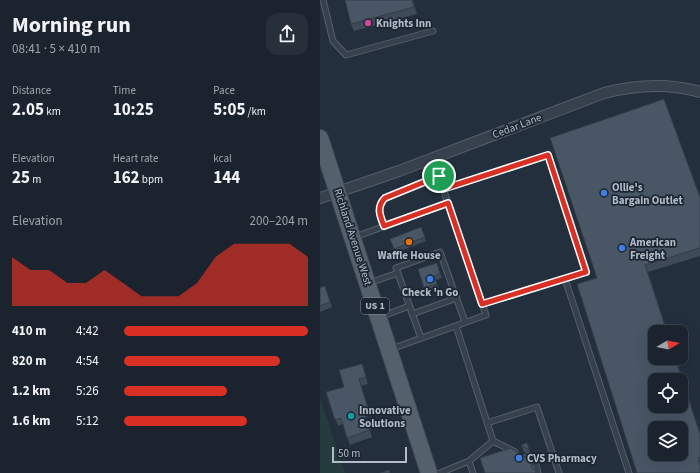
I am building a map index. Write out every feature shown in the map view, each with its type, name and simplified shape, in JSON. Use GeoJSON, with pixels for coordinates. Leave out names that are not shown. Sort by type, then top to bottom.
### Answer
{"type":"FeatureCollection","features":[{"type":"Feature","properties":{"kind":"main road","name":"Richland Avenue West"},"geometry":{"type":"LineString","coordinates":[[320,138],[429,473]]}},
{"type":"Feature","properties":{"kind":"street","name":"Cedar Lane"},"geometry":{"type":"LineString","coordinates":[[320,198],[433,159],[604,93],[618,89],[666,86],[700,92]]}},
{"type":"Feature","properties":{"kind":"lane"},"geometry":{"type":"LineString","coordinates":[[323,0],[333,41],[346,55],[432,31]]}},
{"type":"Feature","properties":{"kind":"lane"},"geometry":{"type":"LineString","coordinates":[[443,189],[548,155],[586,272],[482,304]]}},
{"type":"Feature","properties":{"kind":"lane"},"geometry":{"type":"LineString","coordinates":[[390,350],[486,315],[433,159]]}},
{"type":"Feature","properties":{"kind":"lane"},"geometry":{"type":"LineString","coordinates":[[384,226],[379,207],[385,198],[439,176]]}},
{"type":"Feature","properties":{"kind":"lane"},"geometry":{"type":"LineString","coordinates":[[353,238],[448,203]]}},
{"type":"Feature","properties":{"kind":"lane"},"geometry":{"type":"LineString","coordinates":[[421,338],[396,268],[440,252],[466,322]]}},
{"type":"Feature","properties":{"kind":"lane"},"geometry":{"type":"LineString","coordinates":[[368,283],[398,273]]}},
{"type":"Feature","properties":{"kind":"lane"},"geometry":{"type":"LineString","coordinates":[[565,279],[629,473]]}},
{"type":"Feature","properties":{"kind":"lane"},"geometry":{"type":"LineString","coordinates":[[412,314],[457,298]]}},
{"type":"Feature","properties":{"kind":"lane"},"geometry":{"type":"LineString","coordinates":[[379,317],[409,306]]}},
{"type":"Feature","properties":{"kind":"lane"},"geometry":{"type":"LineString","coordinates":[[456,326],[493,441],[513,450],[536,464],[538,473]]}},
{"type":"Feature","properties":{"kind":"lane"},"geometry":{"type":"LineString","coordinates":[[487,423],[537,407],[559,473]]}},
{"type":"Feature","properties":{"kind":"lane"},"geometry":{"type":"LineString","coordinates":[[440,473],[468,461],[493,441]]}},
{"type":"Feature","properties":{"kind":"lane"},"geometry":{"type":"LineString","coordinates":[[468,461],[472,473]]}},
{"type":"Feature","properties":{"kind":"green space"},"geometry":{"type":"Polygon","coordinates":[[[320,398],[345,473],[320,473],[320,398]]]}},
{"type":"Feature","properties":{"kind":"building","name":"Knights Inn"},"geometry":{"type":"Polygon","coordinates":[[[345,0],[412,0],[414,7],[351,24],[345,0]]]}},
{"type":"Feature","properties":{"kind":"building"},"geometry":{"type":"Polygon","coordinates":[[[664,99],[700,197],[700,248],[645,265],[665,325],[648,325],[648,365],[677,365],[680,373],[648,373],[648,413],[688,413],[688,398],[700,434],[700,457],[698,458],[700,473],[637,473],[577,284],[597,278],[550,138],[664,99]]]}},
{"type":"Feature","properties":{"kind":"building","name":"Waffle House"},"geometry":{"type":"Polygon","coordinates":[[[421,227],[425,237],[394,249],[390,239],[421,227]]]}},
{"type":"Feature","properties":{"kind":"building","name":"Check 'n Go"},"geometry":{"type":"Polygon","coordinates":[[[437,263],[440,274],[434,276],[437,284],[424,288],[418,269],[437,263]]]}},
{"type":"Feature","properties":{"kind":"building"},"geometry":{"type":"Polygon","coordinates":[[[325,286],[330,302],[320,306],[320,288],[325,286]]]}},
{"type":"Feature","properties":{"kind":"building","name":"Innovative Solutions"},"geometry":{"type":"Polygon","coordinates":[[[362,364],[366,377],[359,379],[368,409],[363,410],[370,430],[347,438],[341,418],[335,420],[326,392],[344,387],[339,370],[362,364]]]}},
{"type":"Feature","properties":{"kind":"building"},"geometry":{"type":"Polygon","coordinates":[[[527,443],[529,450],[521,445],[527,443]]]}},
{"type":"Feature","properties":{"kind":"building","name":"CVS Pharmacy"},"geometry":{"type":"Polygon","coordinates":[[[511,448],[530,460],[532,468],[536,473],[485,473],[480,458],[511,448]]]}},
{"type":"Feature","properties":{"kind":"building"},"geometry":{"type":"Polygon","coordinates":[[[389,470],[390,473],[380,473],[389,470]]]}},
{"type":"Feature","properties":{"kind":"place","name":"Knights Inn"},"geometry":{"type":"Point","coordinates":[368,23]}},
{"type":"Feature","properties":{"kind":"place","name":"Ollie's Bargain Outlet"},"geometry":{"type":"Point","coordinates":[604,193]}},
{"type":"Feature","properties":{"kind":"place","name":"Waffle House"},"geometry":{"type":"Point","coordinates":[409,242]}},
{"type":"Feature","properties":{"kind":"place","name":"American Freight"},"geometry":{"type":"Point","coordinates":[622,248]}},
{"type":"Feature","properties":{"kind":"place","name":"Check 'n Go"},"geometry":{"type":"Point","coordinates":[430,279]}},
{"type":"Feature","properties":{"kind":"place","name":"Innovative Solutions"},"geometry":{"type":"Point","coordinates":[351,416]}},
{"type":"Feature","properties":{"kind":"place","name":"CVS Pharmacy"},"geometry":{"type":"Point","coordinates":[519,458]}},
{"type":"Feature","properties":{"kind":"route"},"geometry":{"type":"LineString","coordinates":[[548,155],[586,272],[482,304],[448,203],[384,226],[380,215],[379,207],[385,198],[439,176],[443,189],[548,155]]}}]}
